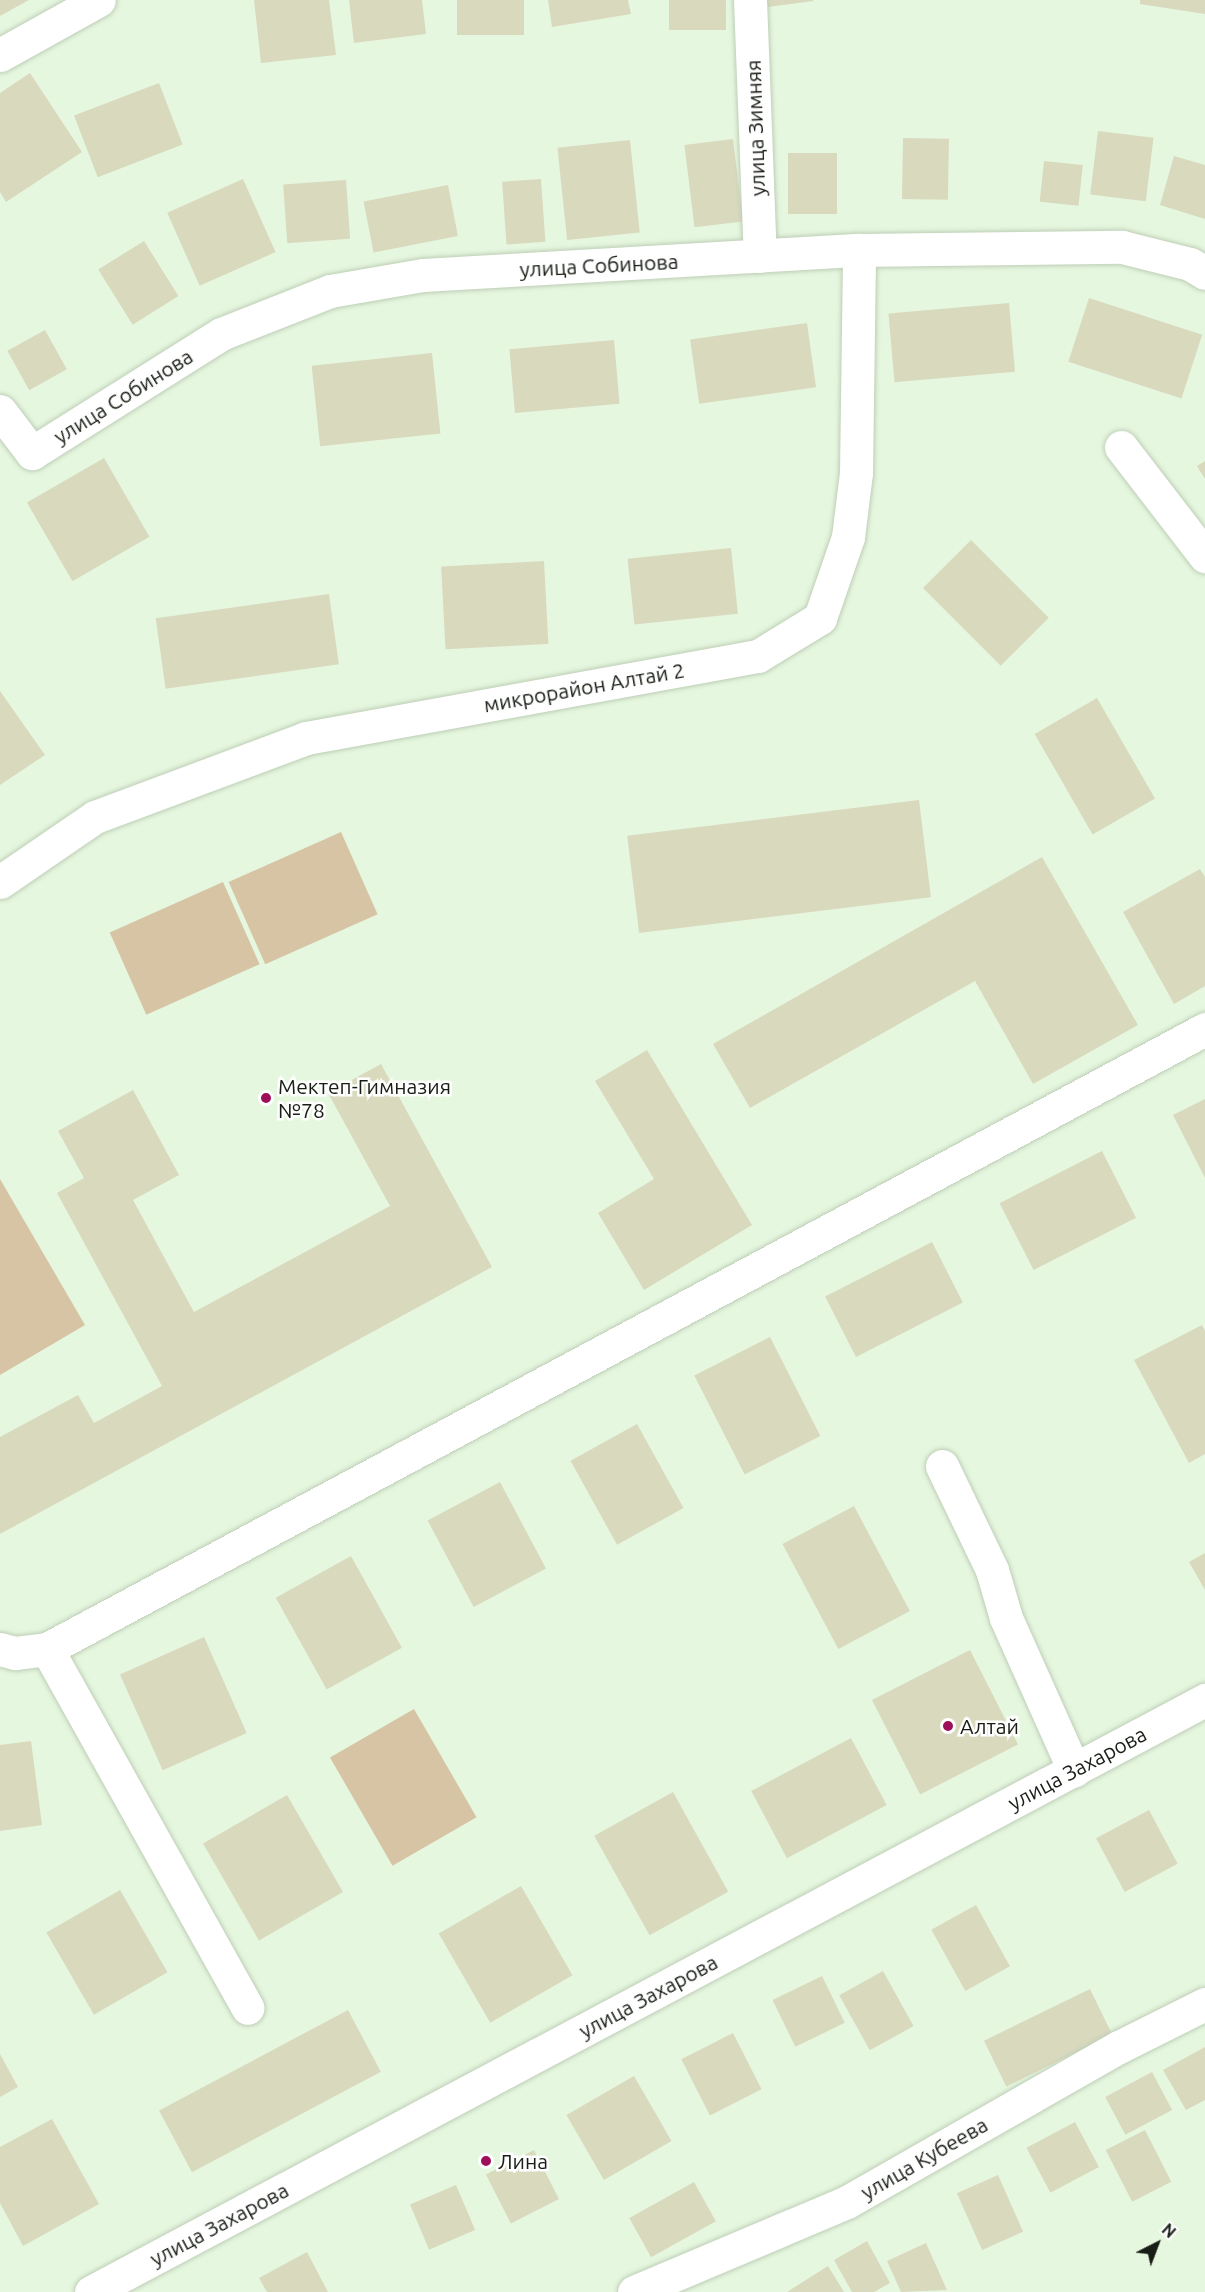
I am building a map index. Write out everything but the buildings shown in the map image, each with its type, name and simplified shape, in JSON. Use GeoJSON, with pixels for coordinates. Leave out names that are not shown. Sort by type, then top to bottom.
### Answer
{"type":"FeatureCollection","features":[{"type":"Feature","properties":{"kind":"street"},"geometry":{"type":"LineString","coordinates":[[0,55],[99,0]]}},
{"type":"Feature","properties":{"kind":"street","name":"улица Зимняя"},"geometry":{"type":"LineString","coordinates":[[750,0],[760,256]]}},
{"type":"Feature","properties":{"kind":"street","name":"улица Собинова"},"geometry":{"type":"LineString","coordinates":[[0,411],[32,453],[221,334],[330,291],[423,275],[859,250],[1122,247],[1190,264],[1205,273]]}},
{"type":"Feature","properties":{"kind":"street","name":"микрорайон Алтай 2"},"geometry":{"type":"LineString","coordinates":[[0,882],[95,817],[306,738],[758,656],[820,618],[848,537],[856,473],[859,250]]}},
{"type":"Feature","properties":{"kind":"street"},"geometry":{"type":"LineString","coordinates":[[1121,447],[1205,556]]}},
{"type":"Feature","properties":{"kind":"street"},"geometry":{"type":"LineString","coordinates":[[0,1649],[15,1653],[47,1649],[1205,1029]]}},
{"type":"Feature","properties":{"kind":"street"},"geometry":{"type":"LineString","coordinates":[[942,1466],[992,1570],[1010,1628],[1074,1770]]}},
{"type":"Feature","properties":{"kind":"street"},"geometry":{"type":"LineString","coordinates":[[47,1649],[248,2008]]}},
{"type":"Feature","properties":{"kind":"street","name":"улица Захарова"},"geometry":{"type":"LineString","coordinates":[[91,2292],[1205,1700]]}},
{"type":"Feature","properties":{"kind":"street","name":"улица Кубеева"},"geometry":{"type":"LineString","coordinates":[[634,2292],[847,2202],[1119,2047],[1205,2004]]}},
{"type":"Feature","properties":{"kind":"shaded area"},"geometry":{"type":"Polygon","coordinates":[[[341,832],[378,914],[265,964],[229,882],[341,832]]]}},
{"type":"Feature","properties":{"kind":"shaded area"},"geometry":{"type":"Polygon","coordinates":[[[223,882],[260,964],[146,1015],[110,932],[223,882]]]}},
{"type":"Feature","properties":{"kind":"shaded area"},"geometry":{"type":"Polygon","coordinates":[[[0,1179],[85,1325],[0,1375],[0,1179]]]}},
{"type":"Feature","properties":{"kind":"shaded area"},"geometry":{"type":"Polygon","coordinates":[[[414,1709],[476,1817],[392,1866],[330,1758],[414,1709]]]}},
{"type":"Feature","properties":{"kind":"place","name":"Мектеп-Гимназия №78"},"geometry":{"type":"Point","coordinates":[266,1098]}},
{"type":"Feature","properties":{"kind":"place","name":"Алтай"},"geometry":{"type":"Point","coordinates":[948,1726]}},
{"type":"Feature","properties":{"kind":"place","name":"Лина"},"geometry":{"type":"Point","coordinates":[486,2161]}}]}
